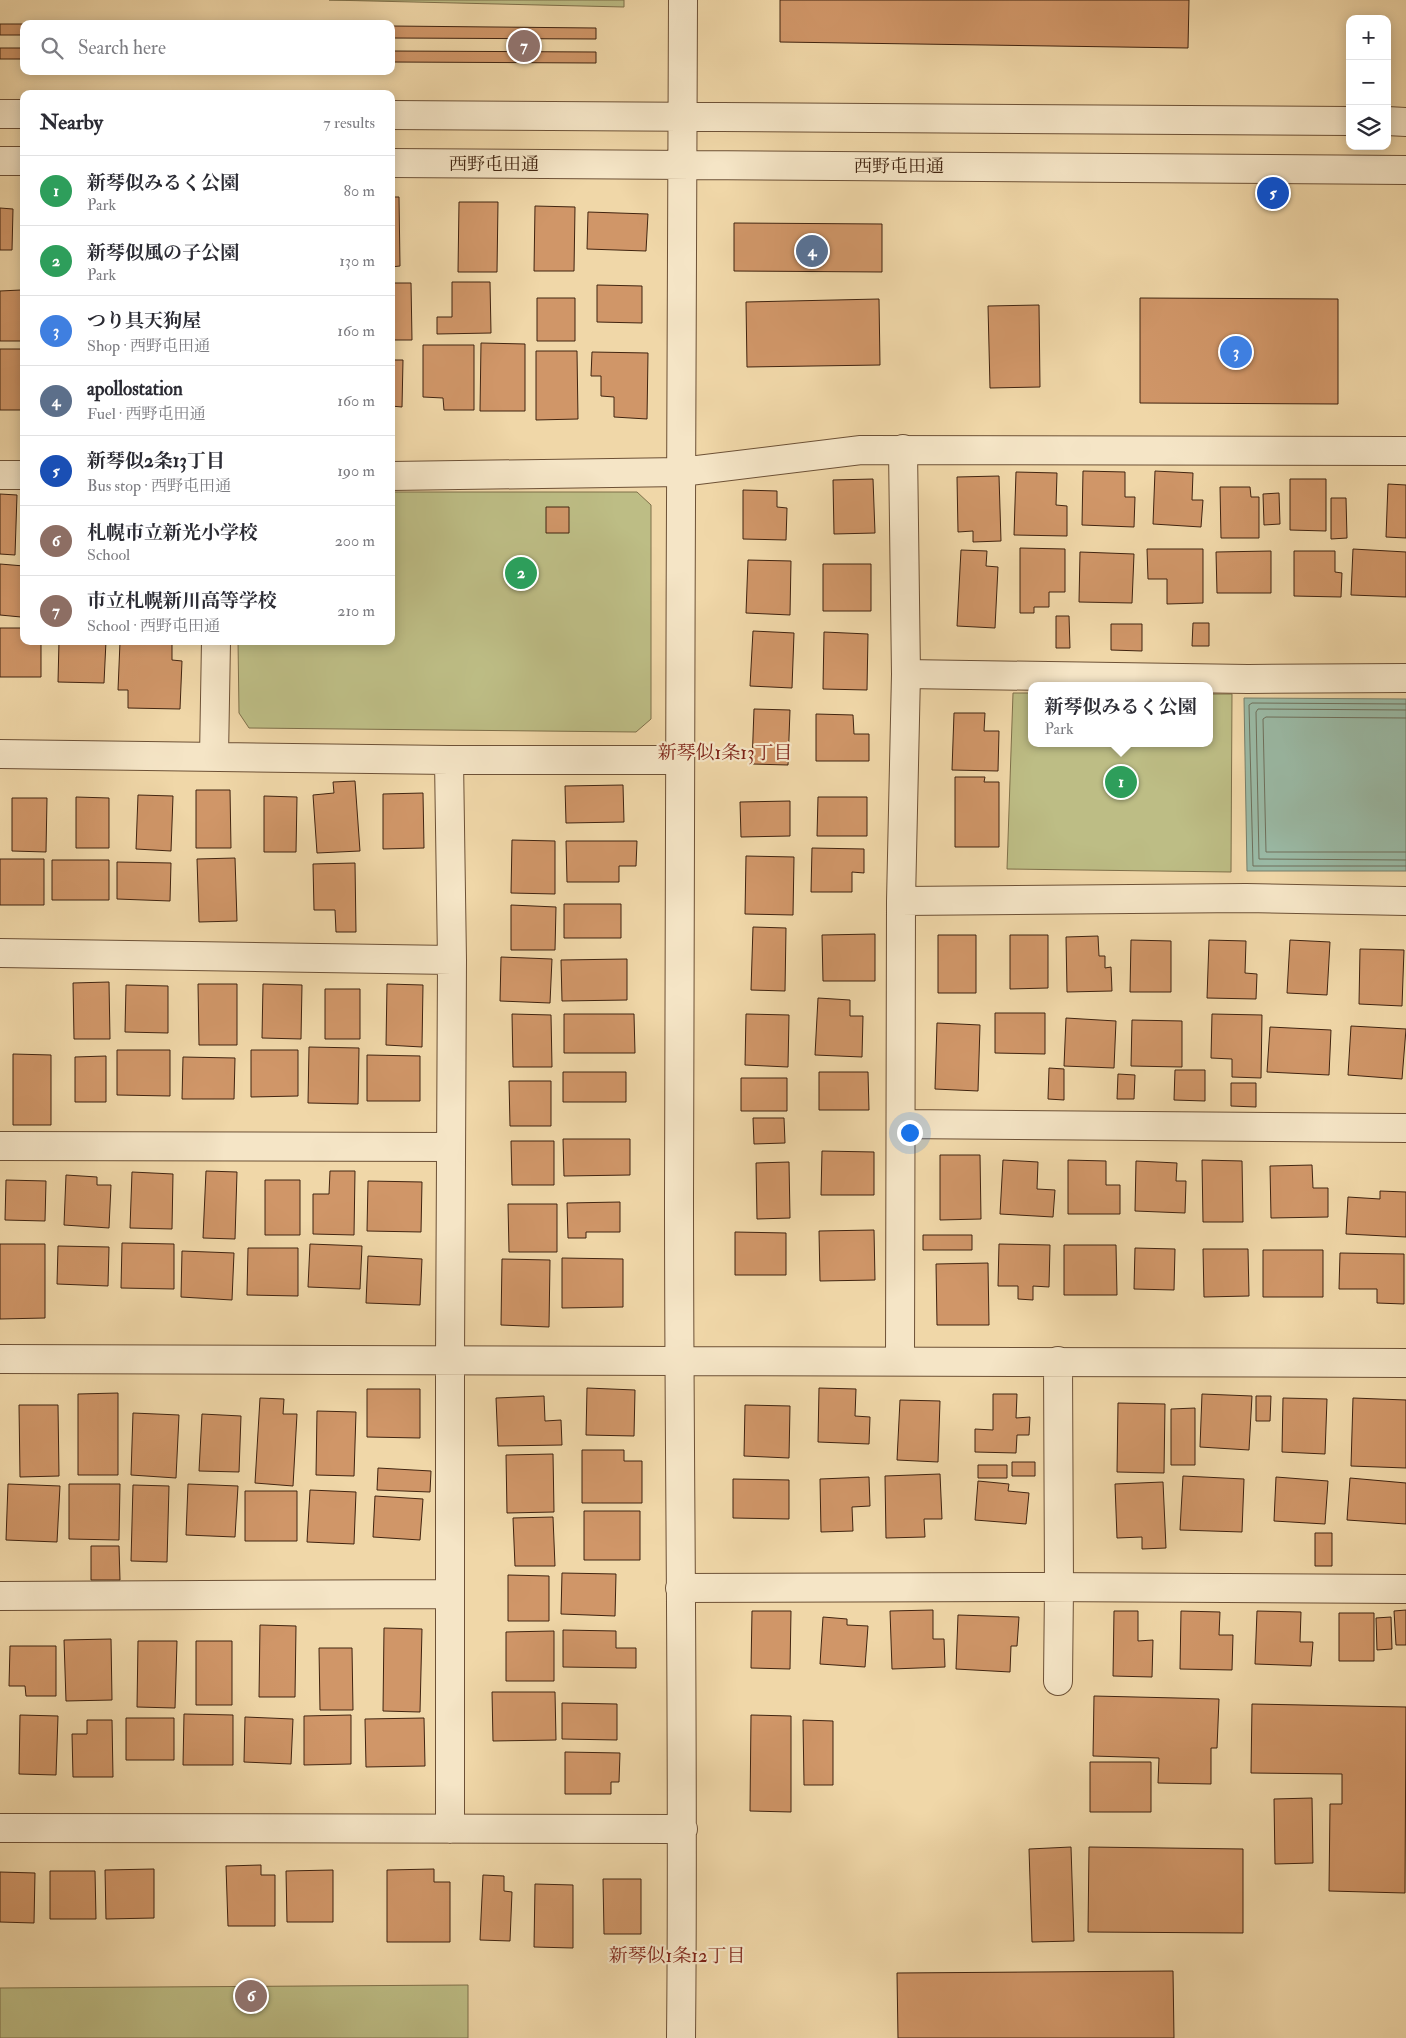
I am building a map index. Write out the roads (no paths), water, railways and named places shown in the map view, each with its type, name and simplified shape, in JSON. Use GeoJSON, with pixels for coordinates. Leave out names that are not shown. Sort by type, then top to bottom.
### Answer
{"type":"FeatureCollection","features":[{"type":"Feature","properties":{"kind":"street"},"geometry":{"type":"LineString","coordinates":[[681,2038],[683,1830],[679,1360],[679,760],[683,0]]}},
{"type":"Feature","properties":{"kind":"street"},"geometry":{"type":"LineString","coordinates":[[0,114],[20,114]]}},
{"type":"Feature","properties":{"kind":"street"},"geometry":{"type":"LineString","coordinates":[[395,115],[1346,121]]}},
{"type":"Feature","properties":{"kind":"street"},"geometry":{"type":"LineString","coordinates":[[1391,122],[1406,122]]}},
{"type":"Feature","properties":{"kind":"street"},"geometry":{"type":"LineString","coordinates":[[0,161],[20,161]]}},
{"type":"Feature","properties":{"kind":"street","name":"西野屯田通"},"geometry":{"type":"LineString","coordinates":[[395,163],[1406,170]]}},
{"type":"Feature","properties":{"kind":"street"},"geometry":{"type":"LineString","coordinates":[[900,1361],[901,901],[906,674],[903,449]]}},
{"type":"Feature","properties":{"kind":"street"},"geometry":{"type":"LineString","coordinates":[[395,476],[681,472],[861,450],[1406,451]]}},
{"type":"Feature","properties":{"kind":"street"},"geometry":{"type":"LineString","coordinates":[[0,475],[20,475]]}},
{"type":"Feature","properties":{"kind":"street"},"geometry":{"type":"LineString","coordinates":[[214,758],[216,645]]}},
{"type":"Feature","properties":{"kind":"street"},"geometry":{"type":"LineString","coordinates":[[906,674],[1248,679],[1406,678]]}},
{"type":"Feature","properties":{"kind":"street"},"geometry":{"type":"LineString","coordinates":[[0,754],[214,758],[679,760]]}},
{"type":"Feature","properties":{"kind":"street"},"geometry":{"type":"LineString","coordinates":[[449,760],[452,960],[450,1829]]}},
{"type":"Feature","properties":{"kind":"street"},"geometry":{"type":"LineString","coordinates":[[901,901],[1246,898],[1406,901]]}},
{"type":"Feature","properties":{"kind":"street"},"geometry":{"type":"LineString","coordinates":[[0,953],[452,960]]}},
{"type":"Feature","properties":{"kind":"street"},"geometry":{"type":"LineString","coordinates":[[901,1124],[1406,1128]]}},
{"type":"Feature","properties":{"kind":"street"},"geometry":{"type":"LineString","coordinates":[[0,1146],[451,1147]]}},
{"type":"Feature","properties":{"kind":"street"},"geometry":{"type":"LineString","coordinates":[[0,1359],[1406,1363]]}},
{"type":"Feature","properties":{"kind":"street"},"geometry":{"type":"LineString","coordinates":[[1058,1362],[1058,1681]]}},
{"type":"Feature","properties":{"kind":"street"},"geometry":{"type":"LineString","coordinates":[[680,1588],[1059,1587],[1406,1589]]}},
{"type":"Feature","properties":{"kind":"street"},"geometry":{"type":"LineString","coordinates":[[0,1596],[450,1594]]}},
{"type":"Feature","properties":{"kind":"street"},"geometry":{"type":"LineString","coordinates":[[0,1828],[683,1830]]}},
{"type":"Feature","properties":{"kind":"water"},"geometry":{"type":"Polygon","coordinates":[[[1244,698],[1406,699],[1406,871],[1247,871],[1244,698]]]}},
{"type":"Feature","properties":{"kind":"place","name":"市立札幌新川高等学校"},"geometry":{"type":"Point","coordinates":[524,46]}},
{"type":"Feature","properties":{"kind":"place","name":"新琴似2条13丁目"},"geometry":{"type":"Point","coordinates":[1273,193]}},
{"type":"Feature","properties":{"kind":"place","name":"apollostation"},"geometry":{"type":"Point","coordinates":[812,251]}},
{"type":"Feature","properties":{"kind":"place","name":"つり具天狗屋"},"geometry":{"type":"Point","coordinates":[1236,352]}},
{"type":"Feature","properties":{"kind":"place","name":"新琴似風の子公園"},"geometry":{"type":"Point","coordinates":[521,573]}},
{"type":"Feature","properties":{"kind":"place","name":"新琴似みるく公園"},"geometry":{"type":"Point","coordinates":[1121,782]}},
{"type":"Feature","properties":{"kind":"place","name":"札幌市立新光小学校"},"geometry":{"type":"Point","coordinates":[251,1996]}},
{"type":"Feature","properties":{"kind":"district","name":"新琴似1条13丁目"},"geometry":{"type":"Point","coordinates":[725,752]}},
{"type":"Feature","properties":{"kind":"district","name":"新琴似1条12丁目"},"geometry":{"type":"Point","coordinates":[677,1955]}}]}
